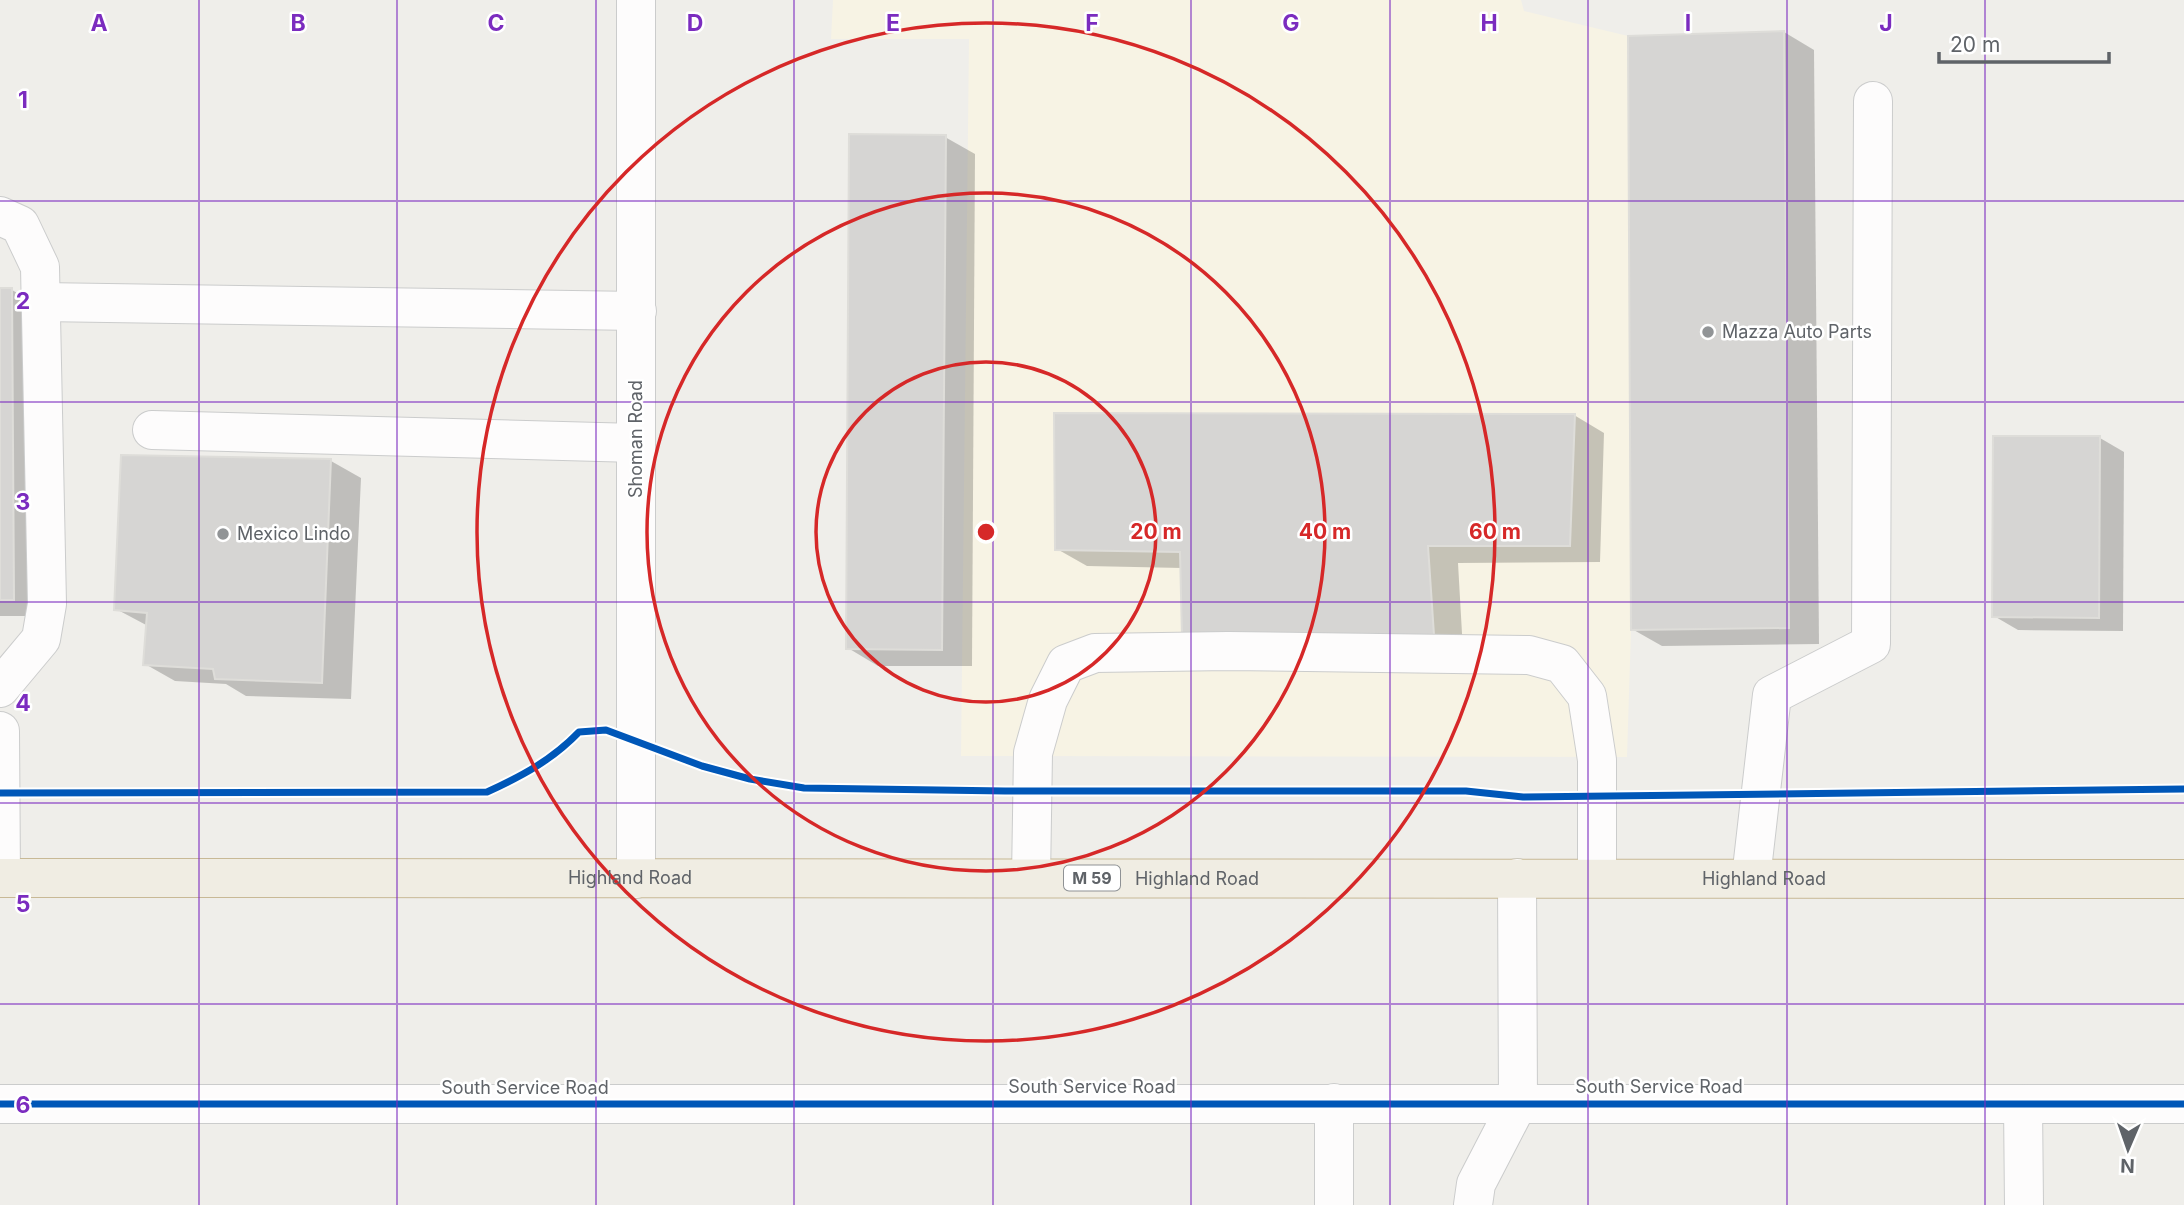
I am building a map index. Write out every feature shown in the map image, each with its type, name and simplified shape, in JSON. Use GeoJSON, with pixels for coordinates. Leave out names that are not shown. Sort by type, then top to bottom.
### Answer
{"type":"FeatureCollection","features":[{"type":"Feature","properties":{"kind":"highway","name":"Highland Road"},"geometry":{"type":"LineString","coordinates":[[0,878],[2184,879]]}},
{"type":"Feature","properties":{"kind":"street","name":"Shoman Road"},"geometry":{"type":"LineString","coordinates":[[636,0],[636,879]]}},
{"type":"Feature","properties":{"kind":"street"},"geometry":{"type":"LineString","coordinates":[[1751,878],[1772,695],[1871,644],[1872,101]]}},
{"type":"Feature","properties":{"kind":"street"},"geometry":{"type":"LineString","coordinates":[[0,216],[20,225],[40,267],[47,604],[41,639],[0,688]]}},
{"type":"Feature","properties":{"kind":"street"},"geometry":{"type":"LineString","coordinates":[[41,302],[637,311]]}},
{"type":"Feature","properties":{"kind":"street"},"geometry":{"type":"LineString","coordinates":[[152,430],[636,443]]}},
{"type":"Feature","properties":{"kind":"street"},"geometry":{"type":"LineString","coordinates":[[1031,878],[1032,753],[1048,700],[1066,664],[1095,653],[1228,652],[1530,655],[1562,664],[1587,696],[1597,760],[1597,878]]}},
{"type":"Feature","properties":{"kind":"street"},"geometry":{"type":"LineString","coordinates":[[0,731],[0,878]]}},
{"type":"Feature","properties":{"kind":"street"},"geometry":{"type":"LineString","coordinates":[[1474,1205],[1476,1184],[1518,1103],[1517,878]]}},
{"type":"Feature","properties":{"kind":"street"},"geometry":{"type":"LineString","coordinates":[[1334,1103],[1334,1205]]}},
{"type":"Feature","properties":{"kind":"street","name":"South Service Road"},"geometry":{"type":"LineString","coordinates":[[0,1104],[2184,1104]]}},
{"type":"Feature","properties":{"kind":"street"},"geometry":{"type":"LineString","coordinates":[[2023,1104],[2024,1205]]}},
{"type":"Feature","properties":{"kind":"shaded area"},"geometry":{"type":"Polygon","coordinates":[[[833,0],[1521,0],[1524,11],[1628,36],[1631,630],[1627,757],[961,756],[969,39],[831,39],[833,0]]]}},
{"type":"Feature","properties":{"kind":"building","name":"Mazza Auto Parts"},"geometry":{"type":"Polygon","coordinates":[[[1784,31],[1789,628],[1631,630],[1628,36],[1784,31]]]}},
{"type":"Feature","properties":{"kind":"building"},"geometry":{"type":"Polygon","coordinates":[[[849,134],[946,135],[942,650],[846,649],[849,134]]]}},
{"type":"Feature","properties":{"kind":"building"},"geometry":{"type":"Polygon","coordinates":[[[0,288],[12,288],[14,600],[0,600],[0,288]]]}},
{"type":"Feature","properties":{"kind":"building"},"geometry":{"type":"Polygon","coordinates":[[[1054,413],[1575,414],[1570,546],[1428,546],[1434,635],[1182,637],[1180,552],[1055,550],[1054,413]]]}},
{"type":"Feature","properties":{"kind":"building"},"geometry":{"type":"Polygon","coordinates":[[[1993,436],[2100,436],[2099,618],[1992,617],[1993,436]]]}},
{"type":"Feature","properties":{"kind":"building","name":"Mexico Lindo"},"geometry":{"type":"Polygon","coordinates":[[[121,455],[331,459],[322,683],[215,679],[213,669],[143,665],[147,613],[114,610],[121,455]]]}},
{"type":"Feature","properties":{"kind":"cycle path"},"geometry":{"type":"LineString","coordinates":[[0,793],[487,792],[536,766],[579,732],[606,730],[702,766],[750,779],[804,788],[1466,791],[1523,797],[2184,789]]}},
{"type":"Feature","properties":{"kind":"cycle path"},"geometry":{"type":"LineString","coordinates":[[0,1104],[2184,1104]]}},
{"type":"Feature","properties":{"kind":"place","name":"Mazza Auto Parts"},"geometry":{"type":"Point","coordinates":[1708,332]}},
{"type":"Feature","properties":{"kind":"place","name":"Mexico Lindo"},"geometry":{"type":"Point","coordinates":[223,534]}}]}
